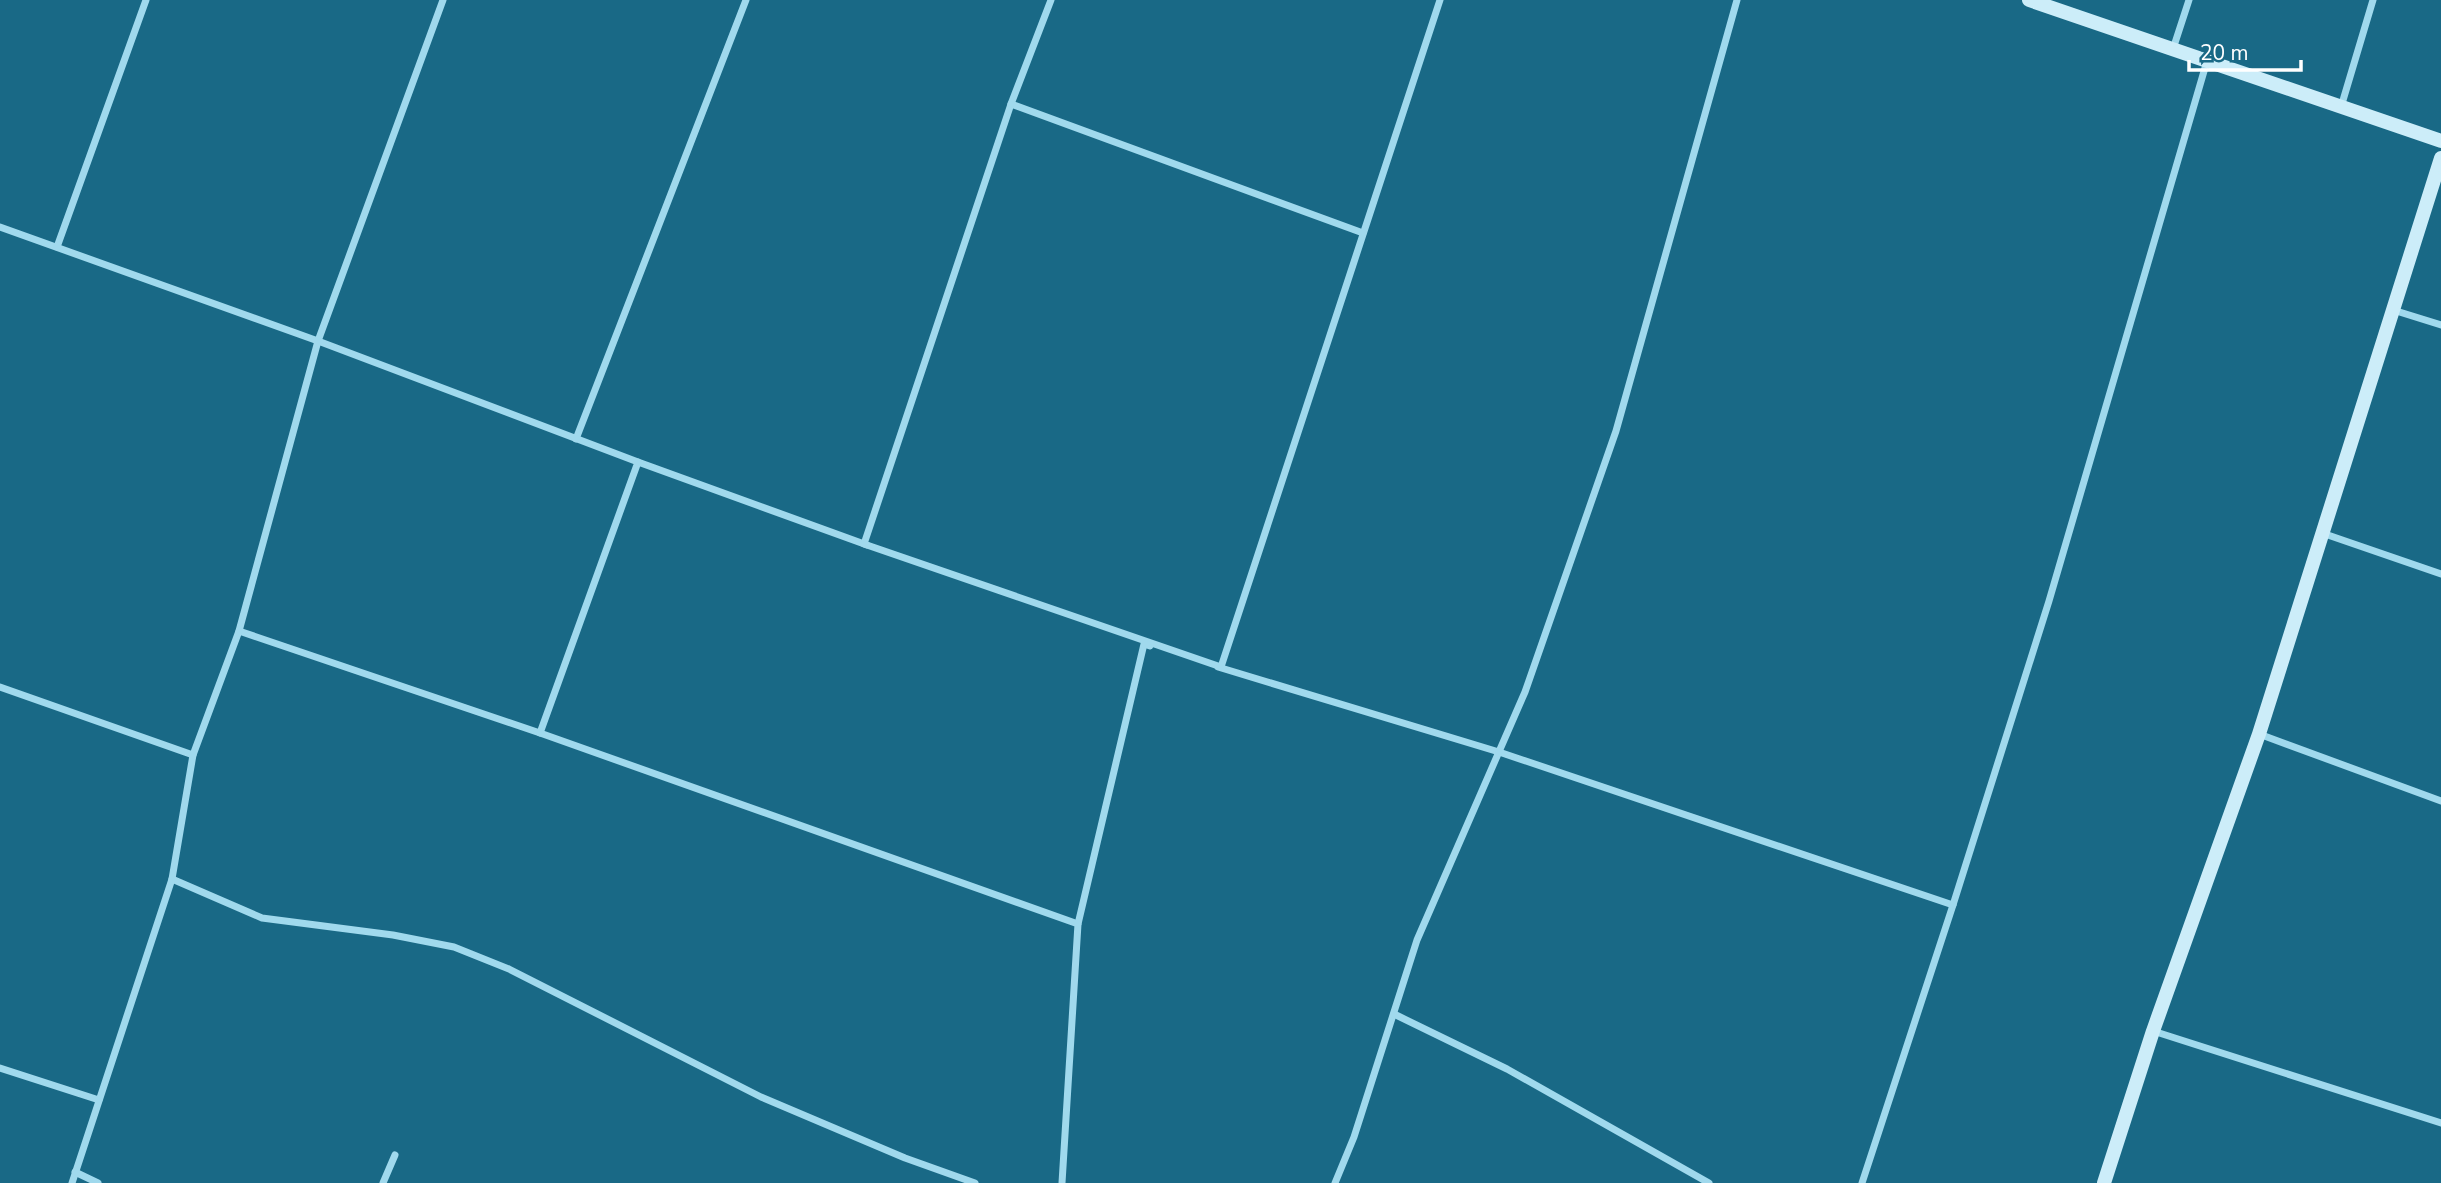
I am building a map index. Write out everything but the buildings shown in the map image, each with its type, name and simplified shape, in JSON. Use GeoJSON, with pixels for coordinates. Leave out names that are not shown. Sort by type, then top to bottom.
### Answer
{"type":"FeatureCollection","features":[{"type":"Feature","properties":{"kind":"street"},"geometry":{"type":"LineString","coordinates":[[57,247],[146,0]]}},
{"type":"Feature","properties":{"kind":"street"},"geometry":{"type":"LineString","coordinates":[[72,1183],[172,879],[194,755],[239,631],[318,341],[443,0]]}},
{"type":"Feature","properties":{"kind":"street"},"geometry":{"type":"LineString","coordinates":[[576,439],[747,0]]}},
{"type":"Feature","properties":{"kind":"street"},"geometry":{"type":"LineString","coordinates":[[864,544],[1011,104],[1051,0]]}},
{"type":"Feature","properties":{"kind":"street"},"geometry":{"type":"LineString","coordinates":[[1221,667],[1440,0]]}},
{"type":"Feature","properties":{"kind":"street"},"geometry":{"type":"LineString","coordinates":[[1335,1183],[1354,1137],[1417,940],[1525,692],[1616,431],[1737,0]]}},
{"type":"Feature","properties":{"kind":"street"},"geometry":{"type":"LineString","coordinates":[[2029,0],[2441,141]]}},
{"type":"Feature","properties":{"kind":"street"},"geometry":{"type":"LineString","coordinates":[[2173,49],[2189,0]]}},
{"type":"Feature","properties":{"kind":"street"},"geometry":{"type":"LineString","coordinates":[[2341,107],[2373,0]]}},
{"type":"Feature","properties":{"kind":"street"},"geometry":{"type":"LineString","coordinates":[[1862,1183],[2049,601],[2207,61]]}},
{"type":"Feature","properties":{"kind":"street"},"geometry":{"type":"LineString","coordinates":[[1011,104],[1363,233]]}},
{"type":"Feature","properties":{"kind":"street"},"geometry":{"type":"LineString","coordinates":[[2104,1183],[2153,1031],[2259,734],[2441,158]]}},
{"type":"Feature","properties":{"kind":"street"},"geometry":{"type":"LineString","coordinates":[[0,227],[318,341],[638,462],[1144,644],[1499,752],[1953,905]]}},
{"type":"Feature","properties":{"kind":"street"},"geometry":{"type":"LineString","coordinates":[[2393,310],[2441,326]]}},
{"type":"Feature","properties":{"kind":"street"},"geometry":{"type":"LineString","coordinates":[[540,733],[638,462]]}},
{"type":"Feature","properties":{"kind":"street"},"geometry":{"type":"LineString","coordinates":[[2322,533],[2441,574]]}},
{"type":"Feature","properties":{"kind":"street"},"geometry":{"type":"LineString","coordinates":[[864,544],[1221,667]]}},
{"type":"Feature","properties":{"kind":"street"},"geometry":{"type":"LineString","coordinates":[[239,631],[540,733],[1078,924]]}},
{"type":"Feature","properties":{"kind":"street"},"geometry":{"type":"LineString","coordinates":[[1062,1183],[1078,924],[1144,644]]}},
{"type":"Feature","properties":{"kind":"street"},"geometry":{"type":"LineString","coordinates":[[0,687],[194,755]]}},
{"type":"Feature","properties":{"kind":"street"},"geometry":{"type":"LineString","coordinates":[[2259,734],[2441,801]]}},
{"type":"Feature","properties":{"kind":"street"},"geometry":{"type":"LineString","coordinates":[[172,879],[262,918],[393,935],[454,947],[521,975],[761,1097],[905,1158],[975,1183]]}},
{"type":"Feature","properties":{"kind":"street"},"geometry":{"type":"LineString","coordinates":[[1394,1014],[1507,1069],[1709,1183]]}},
{"type":"Feature","properties":{"kind":"street"},"geometry":{"type":"LineString","coordinates":[[2153,1031],[2441,1123]]}},
{"type":"Feature","properties":{"kind":"street"},"geometry":{"type":"LineString","coordinates":[[0,1068],[99,1100]]}},
{"type":"Feature","properties":{"kind":"street"},"geometry":{"type":"LineString","coordinates":[[383,1183],[395,1155]]}},
{"type":"Feature","properties":{"kind":"street"},"geometry":{"type":"LineString","coordinates":[[75,1172],[97,1183]]}}]}
